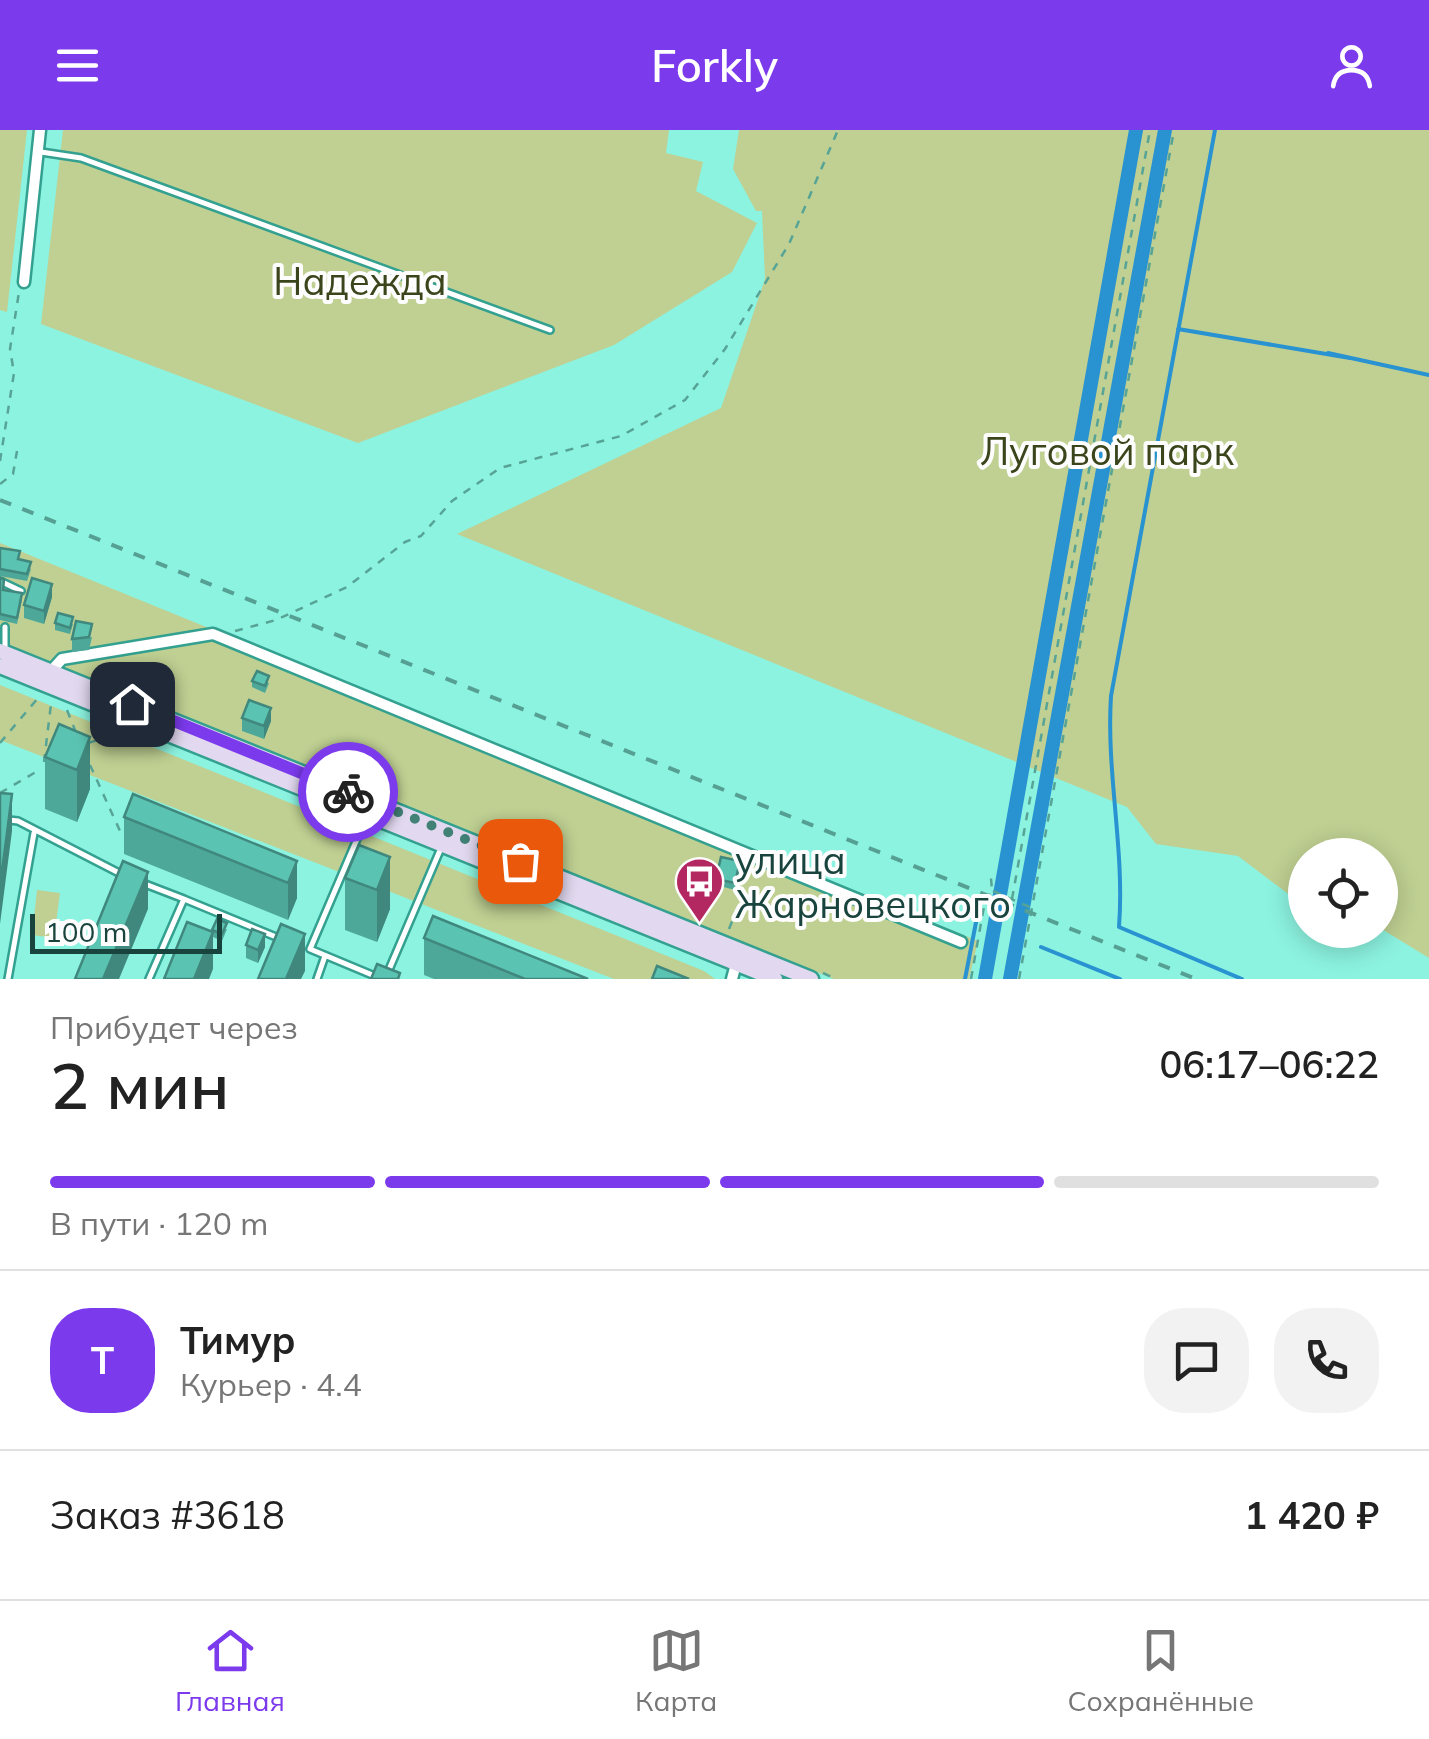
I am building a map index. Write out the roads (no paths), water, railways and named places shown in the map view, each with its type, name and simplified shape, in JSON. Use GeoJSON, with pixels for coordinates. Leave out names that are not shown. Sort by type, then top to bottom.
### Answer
{"type":"FeatureCollection","features":[{"type":"Feature","properties":{"kind":"street"},"geometry":{"type":"LineString","coordinates":[[24,282],[40,130]]}},
{"type":"Feature","properties":{"kind":"street"},"geometry":{"type":"LineString","coordinates":[[50,671],[62,659],[214,634],[961,942]]}},
{"type":"Feature","properties":{"kind":"street"},"geometry":{"type":"LineString","coordinates":[[1,656],[50,671],[370,808]]}},
{"type":"Feature","properties":{"kind":"street"},"geometry":{"type":"LineString","coordinates":[[1,656],[739,956],[811,979]]}},
{"type":"Feature","properties":{"kind":"street"},"geometry":{"type":"LineString","coordinates":[[732,979],[739,956]]}},
{"type":"Feature","properties":{"kind":"street"},"geometry":{"type":"LineString","coordinates":[[739,956],[775,979]]}},
{"type":"Feature","properties":{"kind":"lane"},"geometry":{"type":"LineString","coordinates":[[38,151],[81,158],[550,330]]}},
{"type":"Feature","properties":{"kind":"lane"},"geometry":{"type":"LineString","coordinates":[[0,580],[21,590]]}},
{"type":"Feature","properties":{"kind":"lane"},"geometry":{"type":"LineString","coordinates":[[1,656],[5,627]]}},
{"type":"Feature","properties":{"kind":"lane"},"geometry":{"type":"LineString","coordinates":[[310,949],[370,808]]}},
{"type":"Feature","properties":{"kind":"lane"},"geometry":{"type":"LineString","coordinates":[[0,819],[18,821],[34,833],[184,899],[384,979],[445,838]]}},
{"type":"Feature","properties":{"kind":"lane"},"geometry":{"type":"LineString","coordinates":[[8,979],[34,833]]}},
{"type":"Feature","properties":{"kind":"lane"},"geometry":{"type":"LineString","coordinates":[[149,979],[184,899]]}},
{"type":"Feature","properties":{"kind":"lane"},"geometry":{"type":"LineString","coordinates":[[316,979],[326,956]]}},
{"type":"Feature","properties":{"kind":"waterway"},"geometry":{"type":"LineString","coordinates":[[985,979],[1136,130]]}},
{"type":"Feature","properties":{"kind":"waterway"},"geometry":{"type":"LineString","coordinates":[[1010,979],[1165,130]]}},
{"type":"Feature","properties":{"kind":"waterway"},"geometry":{"type":"LineString","coordinates":[[1215,130],[1111,696],[1110,725],[1120,869],[1119,927],[1242,979]]}},
{"type":"Feature","properties":{"kind":"waterway"},"geometry":{"type":"LineString","coordinates":[[1178,329],[1350,358]]}},
{"type":"Feature","properties":{"kind":"waterway"},"geometry":{"type":"LineString","coordinates":[[1328,353],[1429,375]]}},
{"type":"Feature","properties":{"kind":"waterway"},"geometry":{"type":"LineString","coordinates":[[965,979],[978,912]]}},
{"type":"Feature","properties":{"kind":"waterway"},"geometry":{"type":"LineString","coordinates":[[1041,947],[1120,979]]}},
{"type":"Feature","properties":{"kind":"railway"},"geometry":{"type":"LineString","coordinates":[[0,500],[1196,979]]}},
{"type":"Feature","properties":{"kind":"place","name":"улица Жарновецкого"},"geometry":{"type":"Point","coordinates":[700,924]}},
{"type":"Feature","properties":{"kind":"park label","name":"Надежда"},"geometry":{"type":"Point","coordinates":[360,281]}},
{"type":"Feature","properties":{"kind":"park label","name":"Луговой парк"},"geometry":{"type":"Point","coordinates":[1107,451]}}]}
